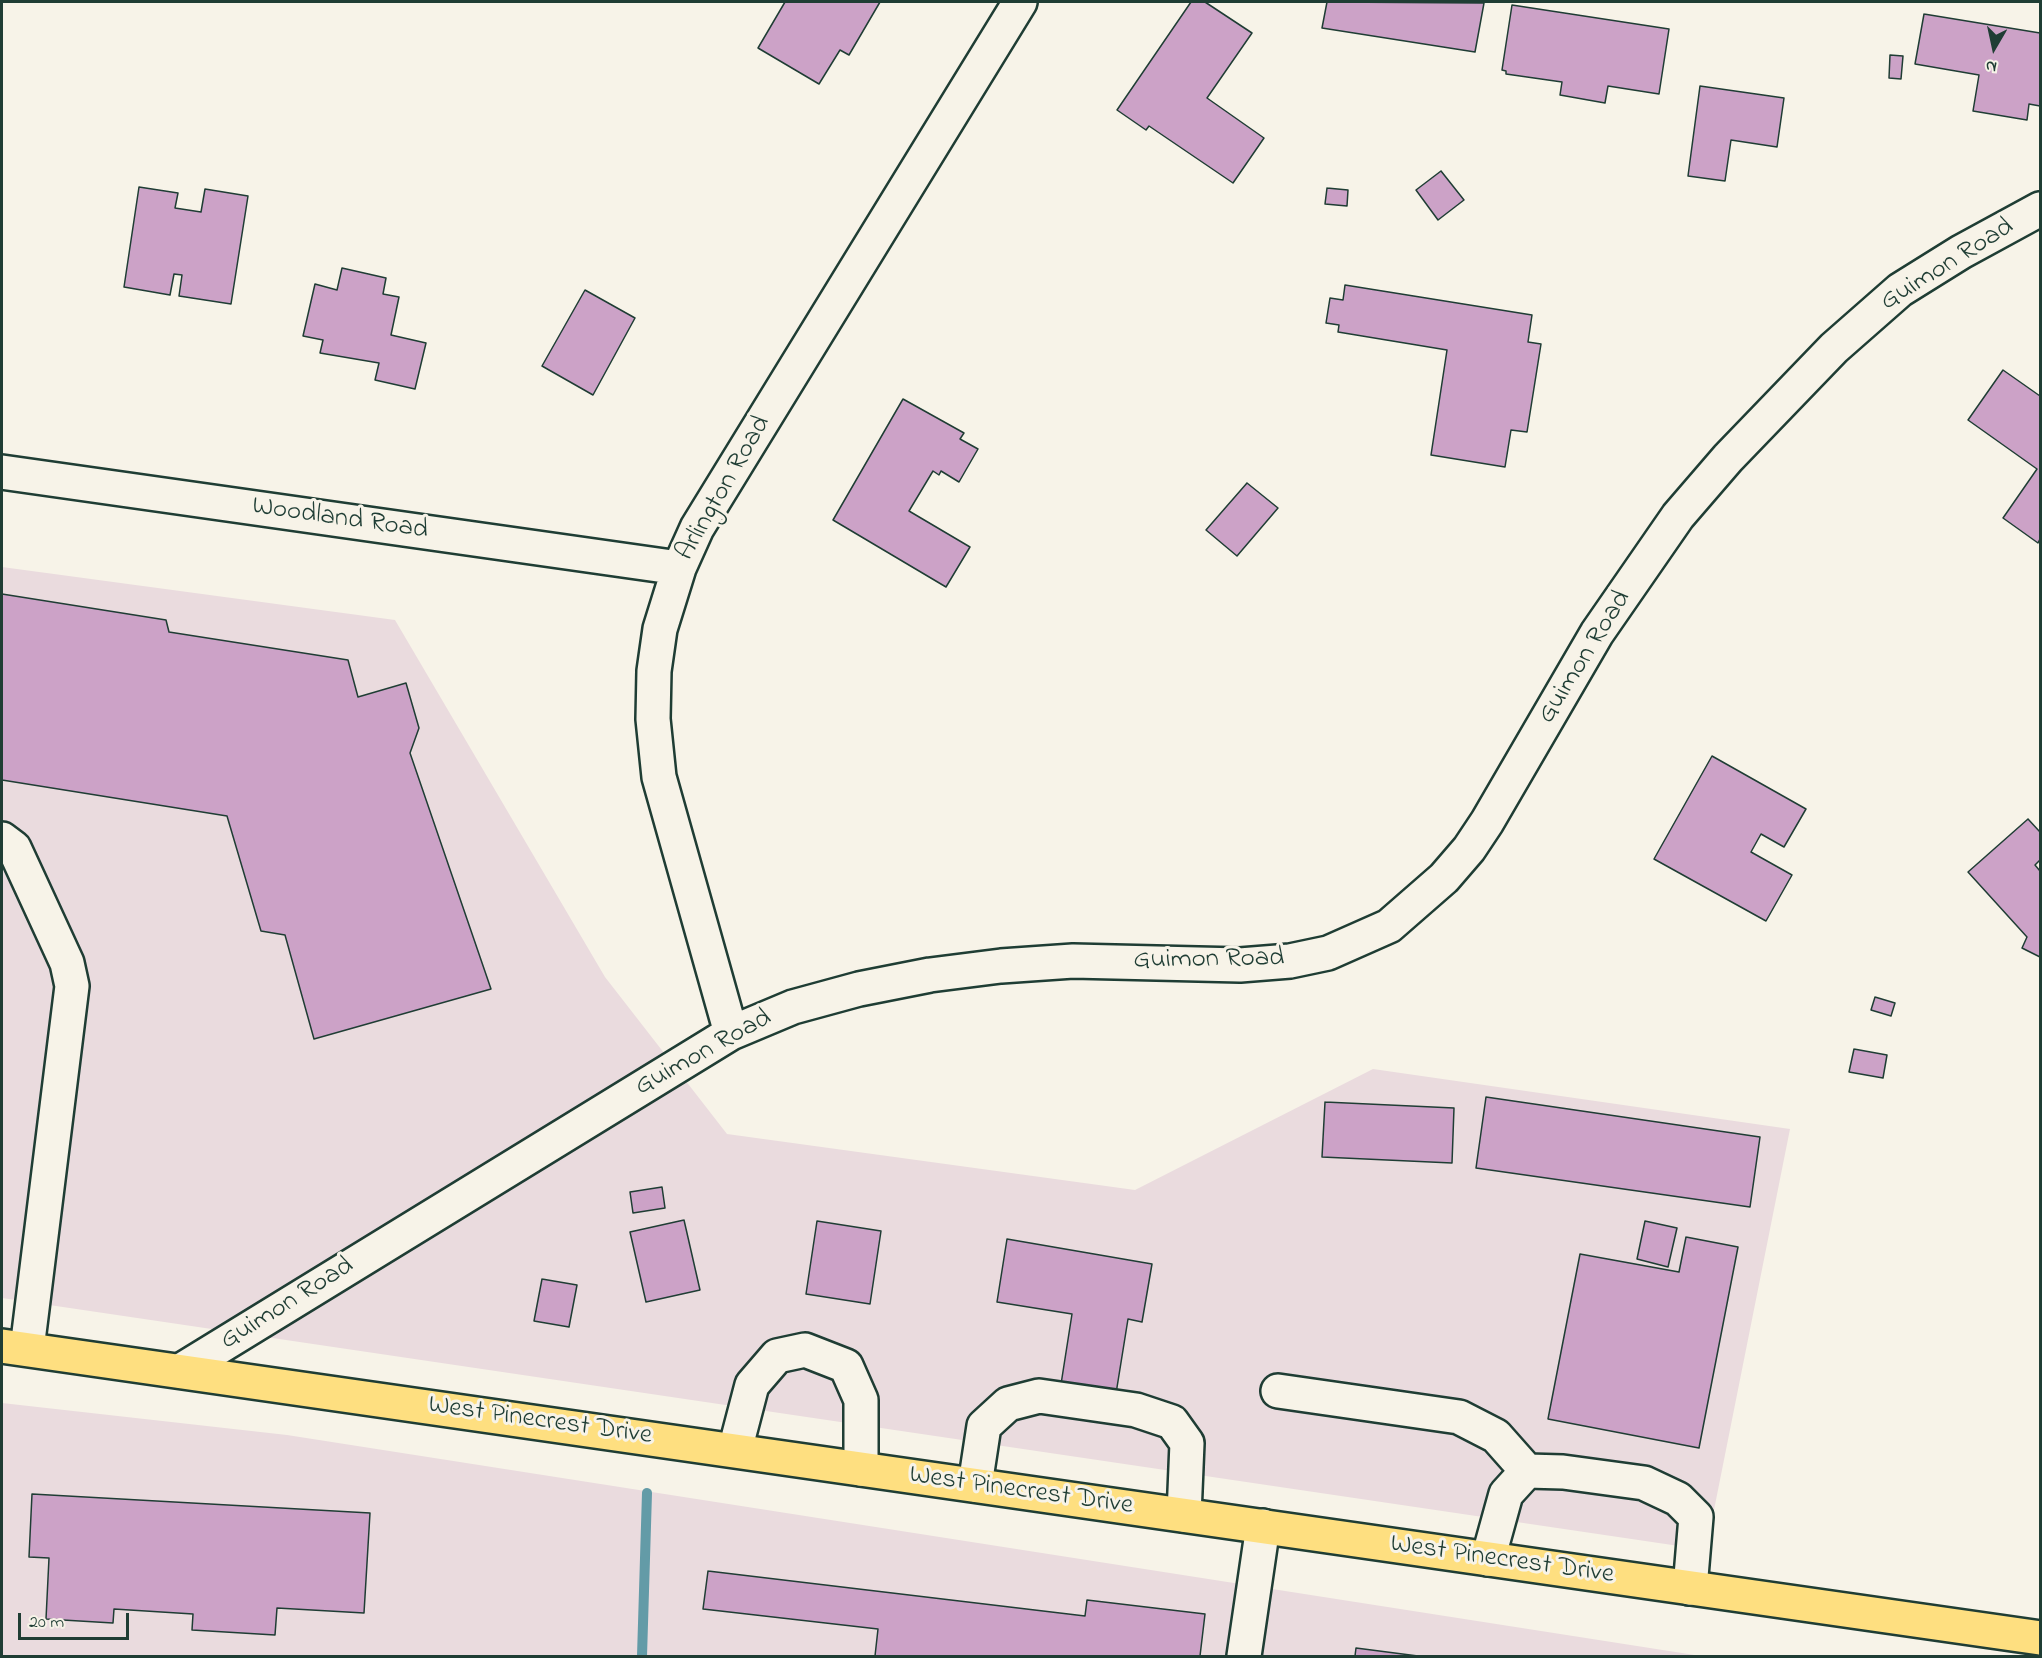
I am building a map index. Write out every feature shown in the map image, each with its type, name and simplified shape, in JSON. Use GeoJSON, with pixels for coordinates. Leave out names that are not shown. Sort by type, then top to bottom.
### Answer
{"type":"FeatureCollection","features":[{"type":"Feature","properties":{"kind":"main road","name":"West Pinecrest Drive"},"geometry":{"type":"LineString","coordinates":[[14,1347],[2040,1638]]}},
{"type":"Feature","properties":{"kind":"street","name":"Arlington Road"},"geometry":{"type":"LineString","coordinates":[[731,1033],[659,777],[653,719],[654,671],[660,629],[679,568],[707,512],[1020,2]]}},
{"type":"Feature","properties":{"kind":"street","name":"Guimon Road"},"geometry":{"type":"LineString","coordinates":[[180,1371],[731,1033],[793,1007],[859,989],[930,975],[1000,966],[1073,962],[1240,965],[1290,961],[1328,953],[1389,926],[1444,878],[1469,849],[1598,633],[1678,516],[1728,458],[1834,348],[1900,290],[1961,252],[2040,209]]}},
{"type":"Feature","properties":{"kind":"street","name":"Woodland Road"},"geometry":{"type":"LineString","coordinates":[[2,472],[679,568]]}},
{"type":"Feature","properties":{"kind":"street"},"geometry":{"type":"LineString","coordinates":[[3,839],[14,848],[67,963],[72,986],[14,1347]]}},
{"type":"Feature","properties":{"kind":"street"},"geometry":{"type":"LineString","coordinates":[[735,1450],[752,1385],[777,1356],[805,1350],[846,1366],[861,1400],[861,1469]]}},
{"type":"Feature","properties":{"kind":"street"},"geometry":{"type":"LineString","coordinates":[[1278,1391],[1459,1417],[1496,1436],[1527,1471],[1563,1472],[1644,1483],[1678,1499],[1696,1517],[1690,1587]]}},
{"type":"Feature","properties":{"kind":"street"},"geometry":{"type":"LineString","coordinates":[[975,1485],[984,1426],[1008,1404],[1039,1396],[1136,1410],[1172,1422],[1187,1443],[1184,1515]]}},
{"type":"Feature","properties":{"kind":"street"},"geometry":{"type":"LineString","coordinates":[[1488,1559],[1506,1494],[1527,1471]]}},
{"type":"Feature","properties":{"kind":"street"},"geometry":{"type":"LineString","coordinates":[[1244,1656],[1263,1526]]}},
{"type":"Feature","properties":{"kind":"shaded area"},"geometry":{"type":"Polygon","coordinates":[[[2,567],[395,620],[605,977],[727,1134],[1135,1190],[1373,1069],[1790,1129],[1706,1550],[2,1298],[2,567]]]}},
{"type":"Feature","properties":{"kind":"shaded area"},"geometry":{"type":"Polygon","coordinates":[[[2,1403],[287,1435],[1701,1656],[2,1656],[2,1403]]]}},
{"type":"Feature","properties":{"kind":"building"},"geometry":{"type":"Polygon","coordinates":[[[785,2],[880,2],[849,55],[840,50],[819,84],[758,48],[785,2]]]}},
{"type":"Feature","properties":{"kind":"building"},"geometry":{"type":"Polygon","coordinates":[[[1191,2],[1205,2],[1252,33],[1207,98],[1264,138],[1233,183],[1149,126],[1146,130],[1117,110],[1191,2]]]}},
{"type":"Feature","properties":{"kind":"building"},"geometry":{"type":"Polygon","coordinates":[[[1327,2],[1484,3],[1475,52],[1322,28],[1327,2]]]}},
{"type":"Feature","properties":{"kind":"building"},"geometry":{"type":"Polygon","coordinates":[[[1512,5],[1669,29],[1659,94],[1608,86],[1605,103],[1560,95],[1562,82],[1506,74],[1506,71],[1502,70],[1512,5]]]}},
{"type":"Feature","properties":{"kind":"building"},"geometry":{"type":"Polygon","coordinates":[[[1924,14],[2040,33],[2040,106],[2029,104],[2027,120],[1973,111],[1979,75],[1915,64],[1924,14]]]}},
{"type":"Feature","properties":{"kind":"building"},"geometry":{"type":"Polygon","coordinates":[[[1890,55],[1903,56],[1901,79],[1889,78],[1890,55]]]}},
{"type":"Feature","properties":{"kind":"building"},"geometry":{"type":"Polygon","coordinates":[[[1700,86],[1784,98],[1777,147],[1731,140],[1725,181],[1688,176],[1700,86]]]}},
{"type":"Feature","properties":{"kind":"building"},"geometry":{"type":"Polygon","coordinates":[[[1441,171],[1464,200],[1438,220],[1416,190],[1441,171]]]}},
{"type":"Feature","properties":{"kind":"building"},"geometry":{"type":"Polygon","coordinates":[[[139,187],[178,193],[175,208],[201,212],[205,189],[248,196],[231,304],[179,296],[182,275],[174,274],[170,295],[124,287],[139,187]]]}},
{"type":"Feature","properties":{"kind":"building"},"geometry":{"type":"Polygon","coordinates":[[[1327,188],[1348,190],[1347,206],[1325,204],[1327,188]]]}},
{"type":"Feature","properties":{"kind":"building"},"geometry":{"type":"Polygon","coordinates":[[[342,268],[386,278],[383,294],[399,297],[391,335],[426,343],[415,389],[375,380],[379,363],[320,353],[323,340],[303,336],[315,284],[337,290],[342,268]]]}},
{"type":"Feature","properties":{"kind":"building"},"geometry":{"type":"Polygon","coordinates":[[[1345,285],[1532,315],[1528,342],[1541,344],[1527,432],[1511,430],[1505,467],[1431,455],[1447,350],[1338,332],[1339,325],[1326,323],[1330,298],[1343,300],[1345,285]]]}},
{"type":"Feature","properties":{"kind":"building"},"geometry":{"type":"Polygon","coordinates":[[[585,290],[635,318],[593,395],[542,366],[585,290]]]}},
{"type":"Feature","properties":{"kind":"building"},"geometry":{"type":"Polygon","coordinates":[[[2003,370],[2040,396],[2040,539],[2038,543],[2003,518],[2037,469],[1968,420],[2003,370]]]}},
{"type":"Feature","properties":{"kind":"building"},"geometry":{"type":"Polygon","coordinates":[[[903,399],[964,433],[960,439],[978,449],[959,482],[941,471],[939,475],[933,471],[909,511],[970,547],[946,587],[833,520],[903,399]]]}},
{"type":"Feature","properties":{"kind":"building"},"geometry":{"type":"Polygon","coordinates":[[[1247,483],[1278,508],[1237,556],[1206,530],[1247,483]]]}},
{"type":"Feature","properties":{"kind":"building"},"geometry":{"type":"Polygon","coordinates":[[[2,594],[166,620],[169,632],[348,660],[358,697],[406,683],[419,728],[410,753],[491,989],[314,1039],[285,935],[261,931],[227,816],[2,780],[2,594]]]}},
{"type":"Feature","properties":{"kind":"building"},"geometry":{"type":"Polygon","coordinates":[[[1712,756],[1806,809],[1784,847],[1761,834],[1751,852],[1792,875],[1766,921],[1654,859],[1712,756]]]}},
{"type":"Feature","properties":{"kind":"building"},"geometry":{"type":"Polygon","coordinates":[[[2028,819],[2040,832],[2040,860],[2035,865],[2040,871],[2040,957],[2022,948],[2027,937],[1968,872],[2028,819]]]}},
{"type":"Feature","properties":{"kind":"building"},"geometry":{"type":"Polygon","coordinates":[[[1875,997],[1895,1003],[1891,1016],[1871,1010],[1875,997]]]}},
{"type":"Feature","properties":{"kind":"building"},"geometry":{"type":"Polygon","coordinates":[[[1854,1049],[1887,1055],[1883,1078],[1849,1072],[1854,1049]]]}},
{"type":"Feature","properties":{"kind":"building"},"geometry":{"type":"Polygon","coordinates":[[[1486,1097],[1760,1137],[1750,1207],[1476,1168],[1486,1097]]]}},
{"type":"Feature","properties":{"kind":"building"},"geometry":{"type":"Polygon","coordinates":[[[1325,1102],[1454,1108],[1452,1163],[1322,1157],[1325,1102]]]}},
{"type":"Feature","properties":{"kind":"building"},"geometry":{"type":"Polygon","coordinates":[[[662,1187],[665,1208],[633,1213],[630,1192],[662,1187]]]}},
{"type":"Feature","properties":{"kind":"building"},"geometry":{"type":"Polygon","coordinates":[[[684,1220],[700,1290],[646,1302],[630,1232],[684,1220]]]}},
{"type":"Feature","properties":{"kind":"building"},"geometry":{"type":"Polygon","coordinates":[[[817,1221],[881,1231],[870,1304],[806,1294],[817,1221]]]}},
{"type":"Feature","properties":{"kind":"building"},"geometry":{"type":"Polygon","coordinates":[[[1645,1221],[1677,1228],[1668,1267],[1637,1259],[1645,1221]]]}},
{"type":"Feature","properties":{"kind":"building"},"geometry":{"type":"Polygon","coordinates":[[[1686,1237],[1738,1247],[1699,1448],[1548,1419],[1580,1254],[1679,1272],[1686,1237]]]}},
{"type":"Feature","properties":{"kind":"building"},"geometry":{"type":"Polygon","coordinates":[[[1007,1239],[1152,1264],[1142,1322],[1128,1319],[1114,1406],[1059,1397],[1072,1314],[997,1302],[1007,1239]]]}},
{"type":"Feature","properties":{"kind":"building"},"geometry":{"type":"Polygon","coordinates":[[[542,1279],[577,1285],[569,1327],[534,1321],[542,1279]]]}},
{"type":"Feature","properties":{"kind":"building"},"geometry":{"type":"Polygon","coordinates":[[[32,1494],[370,1513],[364,1613],[277,1608],[275,1635],[192,1630],[193,1614],[114,1609],[113,1623],[46,1619],[49,1558],[29,1557],[32,1494]]]}},
{"type":"Feature","properties":{"kind":"building"},"geometry":{"type":"Polygon","coordinates":[[[708,1571],[1085,1616],[1087,1600],[1205,1614],[1200,1656],[875,1656],[878,1629],[703,1609],[708,1571]]]}},
{"type":"Feature","properties":{"kind":"building"},"geometry":{"type":"Polygon","coordinates":[[[1356,1648],[1418,1656],[1355,1656],[1356,1648]]]}},
{"type":"Feature","properties":{"kind":"waterway"},"geometry":{"type":"LineString","coordinates":[[642,1656],[647,1493]]}}]}
